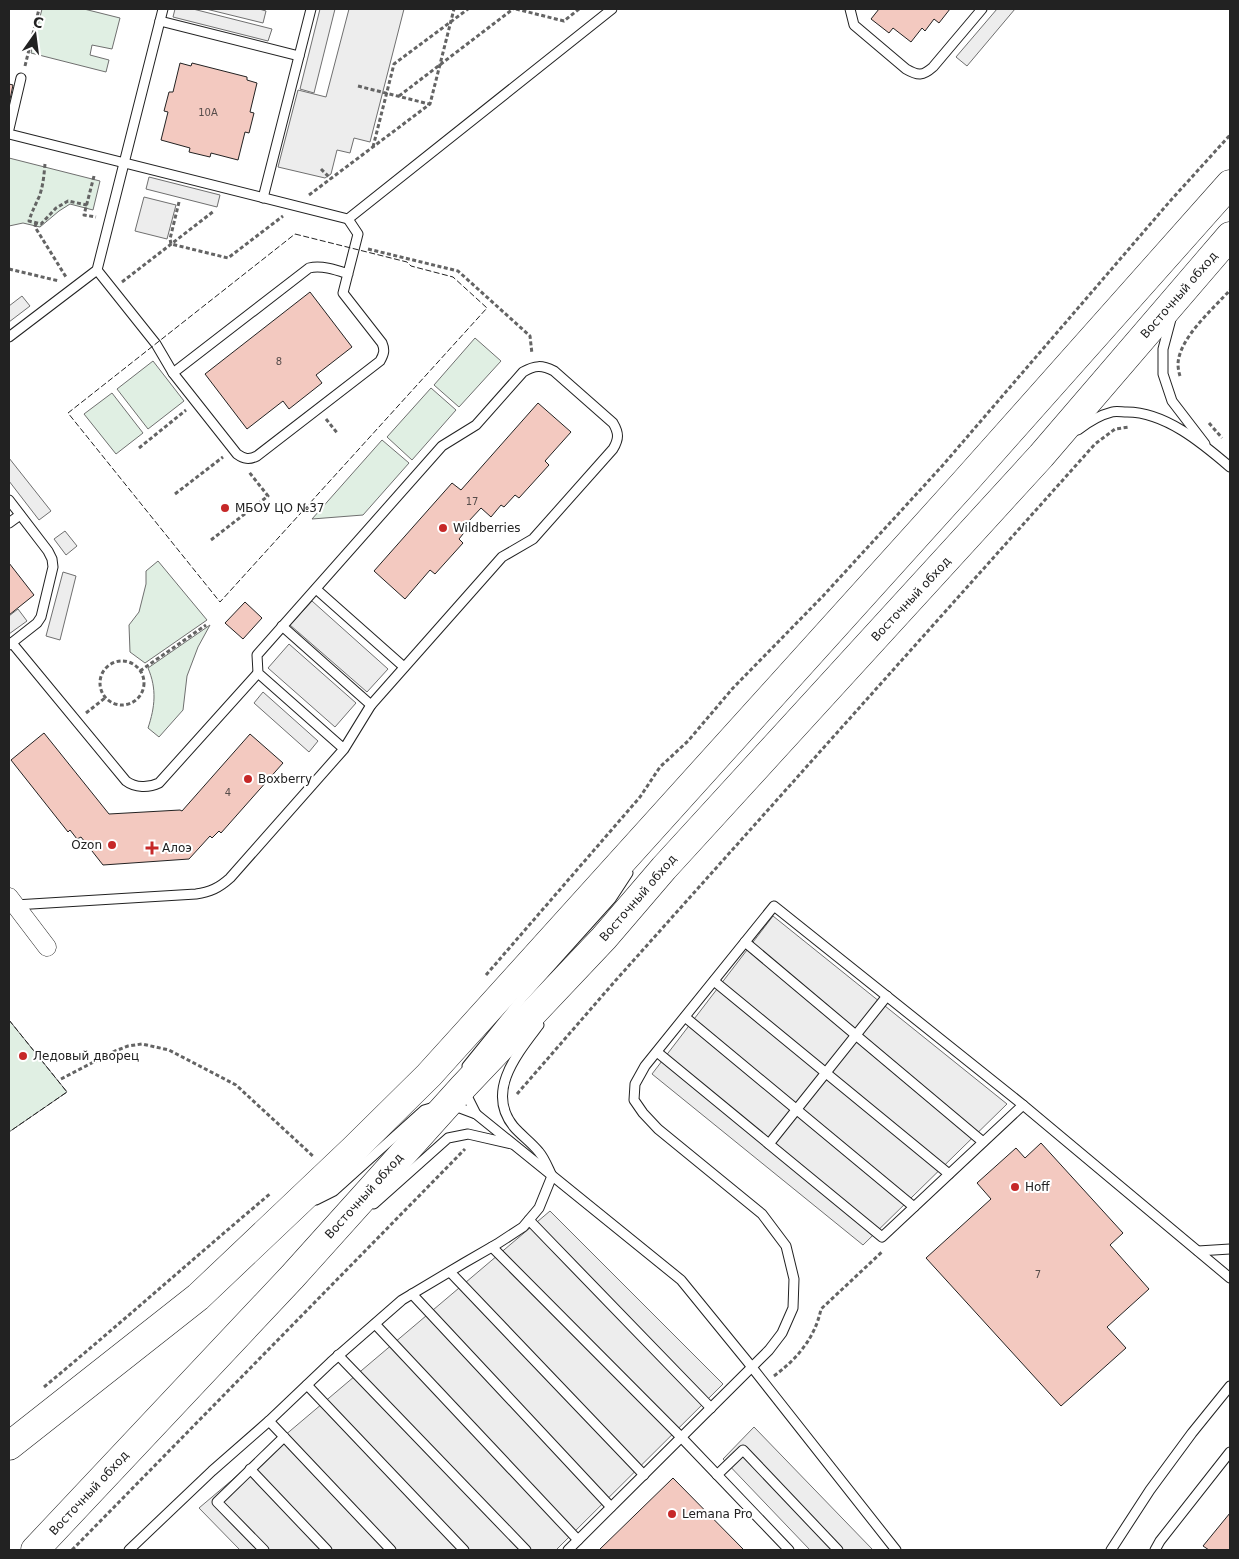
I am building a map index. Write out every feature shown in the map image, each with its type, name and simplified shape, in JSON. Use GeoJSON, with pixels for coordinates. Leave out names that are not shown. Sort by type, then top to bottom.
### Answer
{"type":"FeatureCollection","features":[{"type":"Feature","properties":{"kind":"main road"},"geometry":{"type":"LineString","coordinates":[[9,1446],[198,1297],[429,1075],[951,498],[1230,184]]}},
{"type":"Feature","properties":{"kind":"main road","name":"Восточный обход"},"geometry":{"type":"LineString","coordinates":[[35,1550],[292,1277],[455,1095],[604,938],[664,868],[1041,456],[1230,236]]}},
{"type":"Feature","properties":{"kind":"street"},"geometry":{"type":"LineString","coordinates":[[12,901],[47,947]]}},
{"type":"Feature","properties":{"kind":"lane"},"geometry":{"type":"LineString","coordinates":[[9,338],[97,270],[163,9]]}},
{"type":"Feature","properties":{"kind":"lane"},"geometry":{"type":"LineString","coordinates":[[263,198],[309,9]]}},
{"type":"Feature","properties":{"kind":"lane"},"geometry":{"type":"LineString","coordinates":[[348,219],[612,9]]}},
{"type":"Feature","properties":{"kind":"lane"},"geometry":{"type":"LineString","coordinates":[[850,9],[854,25],[906,70],[920,74],[926,73],[933,67],[982,9]]}},
{"type":"Feature","properties":{"kind":"lane"},"geometry":{"type":"LineString","coordinates":[[160,21],[299,56]]}},
{"type":"Feature","properties":{"kind":"lane"},"geometry":{"type":"LineString","coordinates":[[9,129],[21,78]]}},
{"type":"Feature","properties":{"kind":"lane"},"geometry":{"type":"LineString","coordinates":[[9,134],[348,219],[358,234],[343,293],[382,343],[385,350],[380,360],[257,456],[251,459],[243,458],[233,449],[174,373],[156,344],[97,270]]}},
{"type":"Feature","properties":{"kind":"lane"},"geometry":{"type":"LineString","coordinates":[[174,373],[309,268],[316,266],[348,274]]}},
{"type":"Feature","properties":{"kind":"lane"},"geometry":{"type":"LineString","coordinates":[[1192,279],[1172,318],[1163,348],[1163,374],[1172,401],[1210,450]]}},
{"type":"Feature","properties":{"kind":"lane"},"geometry":{"type":"LineString","coordinates":[[9,500],[48,550],[52,558],[53,567],[41,617],[37,624],[10,644],[130,784],[135,786],[155,785],[162,780],[258,673],[257,655],[442,446],[476,425],[523,372],[534,366],[544,366],[554,371],[613,423],[618,431],[618,440],[613,449],[533,540],[502,557],[371,705],[344,749],[220,887],[209,892],[196,894],[12,901]]}},
{"type":"Feature","properties":{"kind":"lane"},"geometry":{"type":"LineString","coordinates":[[1041,456],[1085,424],[1113,411],[1137,412],[1163,420],[1210,450],[1230,467]]}},
{"type":"Feature","properties":{"kind":"lane"},"geometry":{"type":"LineString","coordinates":[[9,523],[20,515]]}},
{"type":"Feature","properties":{"kind":"lane"},"geometry":{"type":"LineString","coordinates":[[316,589],[404,667]]}},
{"type":"Feature","properties":{"kind":"lane"},"geometry":{"type":"LineString","coordinates":[[282,626],[371,705]]}},
{"type":"Feature","properties":{"kind":"lane"},"geometry":{"type":"LineString","coordinates":[[258,673],[344,749]]}},
{"type":"Feature","properties":{"kind":"lane"},"geometry":{"type":"LineString","coordinates":[[281,1218],[334,1191],[424,1110],[455,1095],[464,1070],[473,1057],[523,997],[611,899],[660,821]]}},
{"type":"Feature","properties":{"kind":"lane"},"geometry":{"type":"LineString","coordinates":[[568,1550],[769,1350],[782,1333],[793,1308],[794,1279],[786,1246],[762,1214],[658,1129],[634,1100],[635,1084],[645,1066],[774,906],[1023,1105],[1230,1278]]}},
{"type":"Feature","properties":{"kind":"lane"},"geometry":{"type":"LineString","coordinates":[[557,1001],[604,938]]}},
{"type":"Feature","properties":{"kind":"lane"},"geometry":{"type":"LineString","coordinates":[[745,942],[983,1142]]}},
{"type":"Feature","properties":{"kind":"lane"},"geometry":{"type":"LineString","coordinates":[[714,981],[949,1174]]}},
{"type":"Feature","properties":{"kind":"lane"},"geometry":{"type":"LineString","coordinates":[[769,1144],[887,996]]}},
{"type":"Feature","properties":{"kind":"lane"},"geometry":{"type":"LineString","coordinates":[[546,1015],[519,1051],[508,1072],[503,1085],[503,1109],[514,1127],[540,1154],[552,1176]]}},
{"type":"Feature","properties":{"kind":"lane"},"geometry":{"type":"LineString","coordinates":[[685,1016],[914,1207]]}},
{"type":"Feature","properties":{"kind":"lane"},"geometry":{"type":"LineString","coordinates":[[657,1052],[882,1237],[1023,1105]]}},
{"type":"Feature","properties":{"kind":"lane"},"geometry":{"type":"LineString","coordinates":[[455,1095],[681,1280],[896,1550]]}},
{"type":"Feature","properties":{"kind":"lane"},"geometry":{"type":"LineString","coordinates":[[455,1095],[476,1114]]}},
{"type":"Feature","properties":{"kind":"lane"},"geometry":{"type":"LineString","coordinates":[[367,1211],[448,1138],[468,1134],[514,1144]]}},
{"type":"Feature","properties":{"kind":"lane"},"geometry":{"type":"LineString","coordinates":[[129,1550],[338,1355],[402,1300],[523,1227],[539,1208],[552,1176]]}},
{"type":"Feature","properties":{"kind":"lane"},"geometry":{"type":"LineString","coordinates":[[529,1220],[711,1408]]}},
{"type":"Feature","properties":{"kind":"lane"},"geometry":{"type":"LineString","coordinates":[[292,1277],[352,1224]]}},
{"type":"Feature","properties":{"kind":"lane"},"geometry":{"type":"LineString","coordinates":[[492,1247],[789,1550]]}},
{"type":"Feature","properties":{"kind":"lane"},"geometry":{"type":"LineString","coordinates":[[1198,1251],[1230,1249]]}},
{"type":"Feature","properties":{"kind":"lane"},"geometry":{"type":"LineString","coordinates":[[450,1272],[644,1474]]}},
{"type":"Feature","properties":{"kind":"lane"},"geometry":{"type":"LineString","coordinates":[[412,1294],[611,1507]]}},
{"type":"Feature","properties":{"kind":"lane"},"geometry":{"type":"LineString","coordinates":[[375,1324],[578,1540]]}},
{"type":"Feature","properties":{"kind":"lane"},"geometry":{"type":"LineString","coordinates":[[338,1355],[526,1550]]}},
{"type":"Feature","properties":{"kind":"lane"},"geometry":{"type":"LineString","coordinates":[[307,1384],[464,1550]]}},
{"type":"Feature","properties":{"kind":"lane"},"geometry":{"type":"LineString","coordinates":[[1111,1550],[1150,1490],[1230,1386]]}},
{"type":"Feature","properties":{"kind":"lane"},"geometry":{"type":"LineString","coordinates":[[269,1421],[391,1550]]}},
{"type":"Feature","properties":{"kind":"lane"},"geometry":{"type":"LineString","coordinates":[[264,1550],[217,1502],[284,1437]]}},
{"type":"Feature","properties":{"kind":"lane"},"geometry":{"type":"LineString","coordinates":[[717,1475],[743,1450],[838,1550]]}},
{"type":"Feature","properties":{"kind":"lane"},"geometry":{"type":"LineString","coordinates":[[1155,1550],[1160,1540],[1230,1452]]}},
{"type":"Feature","properties":{"kind":"lane"},"geometry":{"type":"LineString","coordinates":[[250,1469],[327,1550]]}},
{"type":"Feature","properties":{"kind":"path"},"geometry":{"type":"LineString","coordinates":[[21,78],[39,9]]}},
{"type":"Feature","properties":{"kind":"path"},"geometry":{"type":"LineString","coordinates":[[171,244],[228,258],[430,104],[454,9]]}},
{"type":"Feature","properties":{"kind":"path"},"geometry":{"type":"LineString","coordinates":[[372,148],[394,64],[468,9]]}},
{"type":"Feature","properties":{"kind":"path"},"geometry":{"type":"LineString","coordinates":[[399,96],[515,9],[564,21],[579,9]]}},
{"type":"Feature","properties":{"kind":"path"},"geometry":{"type":"LineString","coordinates":[[358,86],[430,104]]}},
{"type":"Feature","properties":{"kind":"path"},"geometry":{"type":"LineString","coordinates":[[480,981],[640,797],[660,767],[688,740],[732,688],[823,596],[936,472],[1165,207],[1230,135]]}},
{"type":"Feature","properties":{"kind":"path"},"geometry":{"type":"LineString","coordinates":[[45,164],[43,182],[29,221],[41,224],[56,208],[68,201],[87,205]]}},
{"type":"Feature","properties":{"kind":"path"},"geometry":{"type":"LineString","coordinates":[[321,169],[331,179]]}},
{"type":"Feature","properties":{"kind":"path"},"geometry":{"type":"LineString","coordinates":[[94,176],[84,215],[94,217],[112,212]]}},
{"type":"Feature","properties":{"kind":"path"},"geometry":{"type":"LineString","coordinates":[[171,244],[170,239],[179,202]]}},
{"type":"Feature","properties":{"kind":"path"},"geometry":{"type":"LineString","coordinates":[[122,282],[214,211]]}},
{"type":"Feature","properties":{"kind":"path"},"geometry":{"type":"LineString","coordinates":[[9,269],[65,283],[67,276],[35,227],[36,222]]}},
{"type":"Feature","properties":{"kind":"path"},"geometry":{"type":"LineString","coordinates":[[367,249],[458,271],[530,336],[534,366]]}},
{"type":"Feature","properties":{"kind":"path"},"geometry":{"type":"LineString","coordinates":[[1181,382],[1178,364],[1182,349],[1192,333],[1230,290]]}},
{"type":"Feature","properties":{"kind":"path"},"geometry":{"type":"LineString","coordinates":[[139,448],[197,402]]}},
{"type":"Feature","properties":{"kind":"path"},"geometry":{"type":"LineString","coordinates":[[318,409],[338,434]]}},
{"type":"Feature","properties":{"kind":"path"},"geometry":{"type":"LineString","coordinates":[[1204,418],[1222,438]]}},
{"type":"Feature","properties":{"kind":"path"},"geometry":{"type":"LineString","coordinates":[[511,1101],[616,980],[1095,444],[1116,429],[1134,427]]}},
{"type":"Feature","properties":{"kind":"path"},"geometry":{"type":"LineString","coordinates":[[175,494],[233,449]]}},
{"type":"Feature","properties":{"kind":"path"},"geometry":{"type":"LineString","coordinates":[[211,540],[268,496],[249,472],[251,459]]}},
{"type":"Feature","properties":{"kind":"path"},"geometry":{"type":"LineString","coordinates":[[140,671],[206,625]]}},
{"type":"Feature","properties":{"kind":"path"},"geometry":{"type":"LineString","coordinates":[[123,660],[131,662],[143,675],[144,684],[137,700],[120,706],[105,698],[100,690],[99,682],[101,673],[106,666],[123,660]]}},
{"type":"Feature","properties":{"kind":"path"},"geometry":{"type":"LineString","coordinates":[[76,720],[105,698]]}},
{"type":"Feature","properties":{"kind":"path"},"geometry":{"type":"LineString","coordinates":[[61,1079],[128,1046],[142,1044],[169,1050],[236,1085],[314,1157],[321,1150]]}},
{"type":"Feature","properties":{"kind":"path"},"geometry":{"type":"LineString","coordinates":[[72,1550],[468,1147]]}},
{"type":"Feature","properties":{"kind":"path"},"geometry":{"type":"LineString","coordinates":[[38,1391],[127,1318],[165,1282],[276,1189]]}},
{"type":"Feature","properties":{"kind":"path"},"geometry":{"type":"LineString","coordinates":[[774,1376],[790,1364],[803,1349],[816,1326],[822,1309]]}},
{"type":"Feature","properties":{"kind":"green space"},"geometry":{"type":"Polygon","coordinates":[[[42,9],[84,9],[120,18],[112,49],[92,45],[90,55],[109,60],[106,72],[31,53],[42,9]]]}},
{"type":"Feature","properties":{"kind":"green space"},"geometry":{"type":"Polygon","coordinates":[[[9,158],[100,181],[93,210],[70,204],[40,227],[23,223],[9,226],[9,158]]]}},
{"type":"Feature","properties":{"kind":"green space"},"geometry":{"type":"Polygon","coordinates":[[[475,338],[501,361],[459,407],[434,385],[475,338]]]}},
{"type":"Feature","properties":{"kind":"green space"},"geometry":{"type":"Polygon","coordinates":[[[153,361],[184,401],[148,429],[117,389],[153,361]]]}},
{"type":"Feature","properties":{"kind":"green space"},"geometry":{"type":"Polygon","coordinates":[[[431,388],[456,410],[412,460],[387,437],[431,388]]]}},
{"type":"Feature","properties":{"kind":"green space"},"geometry":{"type":"Polygon","coordinates":[[[112,393],[143,433],[116,454],[84,414],[112,393]]]}},
{"type":"Feature","properties":{"kind":"green space"},"geometry":{"type":"Polygon","coordinates":[[[382,440],[409,463],[363,515],[312,519],[382,440]]]}},
{"type":"Feature","properties":{"kind":"green space"},"geometry":{"type":"Polygon","coordinates":[[[158,561],[207,620],[145,663],[130,652],[129,625],[139,612],[146,584],[146,571],[158,561]]]}},
{"type":"Feature","properties":{"kind":"green space"},"geometry":{"type":"Polygon","coordinates":[[[210,625],[198,647],[187,676],[183,710],[159,737],[148,728],[152,713],[154,691],[148,668],[210,625]]]}},
{"type":"Feature","properties":{"kind":"green space","name":"Ледовый дворец"},"geometry":{"type":"Polygon","coordinates":[[[9,1020],[67,1092],[9,1132],[9,1020]]]}},
{"type":"Feature","properties":{"kind":"shaded area"},"geometry":{"type":"Polygon","coordinates":[[[175,9],[193,9],[272,29],[268,41],[173,17],[175,9]]]}},
{"type":"Feature","properties":{"kind":"shaded area"},"geometry":{"type":"Polygon","coordinates":[[[206,9],[259,9],[266,11],[263,23],[206,9]]]}},
{"type":"Feature","properties":{"kind":"shaded area"},"geometry":{"type":"Polygon","coordinates":[[[320,9],[335,9],[314,93],[300,89],[320,9]]]}},
{"type":"Feature","properties":{"kind":"shaded area"},"geometry":{"type":"Polygon","coordinates":[[[349,9],[404,9],[370,142],[354,138],[350,153],[337,150],[331,174],[325,178],[278,167],[298,90],[326,97],[349,9]]]}},
{"type":"Feature","properties":{"kind":"shaded area"},"geometry":{"type":"Polygon","coordinates":[[[997,9],[1015,9],[967,66],[956,57],[997,9]]]}},
{"type":"Feature","properties":{"kind":"shaded area"},"geometry":{"type":"Polygon","coordinates":[[[149,177],[220,195],[217,207],[146,189],[149,177]]]}},
{"type":"Feature","properties":{"kind":"shaded area"},"geometry":{"type":"Polygon","coordinates":[[[144,197],[176,205],[167,239],[135,231],[144,197]]]}},
{"type":"Feature","properties":{"kind":"shaded area"},"geometry":{"type":"Polygon","coordinates":[[[22,296],[30,306],[9,322],[9,306],[22,296]]]}},
{"type":"Feature","properties":{"kind":"shaded area"},"geometry":{"type":"Polygon","coordinates":[[[9,458],[51,511],[39,520],[9,481],[9,458]]]}},
{"type":"Feature","properties":{"kind":"shaded area"},"geometry":{"type":"Polygon","coordinates":[[[65,531],[77,546],[66,555],[54,539],[65,531]]]}},
{"type":"Feature","properties":{"kind":"shaded area"},"geometry":{"type":"Polygon","coordinates":[[[63,572],[76,576],[60,640],[46,636],[63,572]]]}},
{"type":"Feature","properties":{"kind":"shaded area"},"geometry":{"type":"Polygon","coordinates":[[[312,601],[388,669],[367,692],[290,625],[312,601]]]}},
{"type":"Feature","properties":{"kind":"shaded area"},"geometry":{"type":"Polygon","coordinates":[[[18,609],[27,621],[9,634],[9,616],[18,609]]]}},
{"type":"Feature","properties":{"kind":"shaded area"},"geometry":{"type":"Polygon","coordinates":[[[289,644],[356,703],[335,727],[268,668],[289,644]]]}},
{"type":"Feature","properties":{"kind":"shaded area"},"geometry":{"type":"Polygon","coordinates":[[[263,692],[318,741],[309,752],[254,703],[263,692]]]}},
{"type":"Feature","properties":{"kind":"shaded area"},"geometry":{"type":"Polygon","coordinates":[[[773,916],[1007,1104],[863,1245],[652,1074],[773,916]]]}},
{"type":"Feature","properties":{"kind":"shaded area"},"geometry":{"type":"Polygon","coordinates":[[[550,1211],[723,1384],[556,1550],[240,1550],[199,1508],[550,1211]]]}},
{"type":"Feature","properties":{"kind":"shaded area"},"geometry":{"type":"Polygon","coordinates":[[[754,1427],[873,1550],[810,1550],[723,1459],[754,1427]]]}},
{"type":"Feature","properties":{"kind":"building"},"geometry":{"type":"Polygon","coordinates":[[[879,9],[950,9],[939,23],[934,19],[925,31],[922,28],[911,42],[893,28],[889,33],[871,19],[879,9]]]}},
{"type":"Feature","properties":{"kind":"building"},"geometry":{"type":"Polygon","coordinates":[[[180,63],[191,66],[192,63],[247,77],[247,80],[257,83],[250,112],[254,113],[249,133],[245,132],[238,160],[211,153],[210,157],[189,152],[190,148],[161,140],[168,112],[164,111],[169,92],[173,92],[180,63]]]}},
{"type":"Feature","properties":{"kind":"building"},"geometry":{"type":"Polygon","coordinates":[[[9,84],[13,85],[9,104],[9,84]]]}},
{"type":"Feature","properties":{"kind":"building"},"geometry":{"type":"Polygon","coordinates":[[[310,292],[352,347],[316,375],[322,383],[289,409],[283,401],[247,429],[205,374],[310,292]]]}},
{"type":"Feature","properties":{"kind":"building"},"geometry":{"type":"Polygon","coordinates":[[[538,403],[571,432],[545,461],[549,465],[519,498],[515,495],[504,507],[501,505],[491,517],[481,508],[468,522],[471,524],[459,539],[463,543],[435,574],[430,570],[405,599],[374,571],[452,483],[461,490],[538,403]]]}},
{"type":"Feature","properties":{"kind":"building"},"geometry":{"type":"Polygon","coordinates":[[[9,563],[34,595],[9,615],[9,563]]]}},
{"type":"Feature","properties":{"kind":"building"},"geometry":{"type":"Polygon","coordinates":[[[245,602],[262,618],[243,639],[225,623],[245,602]]]}},
{"type":"Feature","properties":{"kind":"building"},"geometry":{"type":"Polygon","coordinates":[[[44,733],[109,814],[182,811],[250,734],[283,763],[221,833],[219,831],[212,838],[210,836],[189,859],[103,865],[81,837],[77,839],[70,830],[68,832],[11,760],[44,733]]]}},
{"type":"Feature","properties":{"kind":"building"},"geometry":{"type":"Polygon","coordinates":[[[1041,1143],[1123,1233],[1110,1245],[1149,1289],[1107,1327],[1126,1348],[1061,1406],[926,1258],[991,1199],[977,1183],[1016,1148],[1025,1158],[1041,1143]]]}},
{"type":"Feature","properties":{"kind":"building","name":"Lemana Pro"},"geometry":{"type":"Polygon","coordinates":[[[673,1478],[744,1550],[599,1550],[673,1478]]]}},
{"type":"Feature","properties":{"kind":"building"},"geometry":{"type":"Polygon","coordinates":[[[1230,1513],[1230,1550],[1209,1550],[1203,1546],[1230,1513]]]}},
{"type":"Feature","properties":{"kind":"fence"},"geometry":{"type":"LineString","coordinates":[[295,234],[407,262],[411,266],[453,277],[487,308],[220,602],[68,413],[295,234]]}},
{"type":"Feature","properties":{"kind":"fence"},"geometry":{"type":"LineString","coordinates":[[9,1020],[67,1092],[9,1132]]}},
{"type":"Feature","properties":{"kind":"place","name":"МБОУ ЦО №37"},"geometry":{"type":"Point","coordinates":[225,508]}},
{"type":"Feature","properties":{"kind":"place","name":"Wildberries"},"geometry":{"type":"Point","coordinates":[443,528]}},
{"type":"Feature","properties":{"kind":"place","name":"Boxberry"},"geometry":{"type":"Point","coordinates":[248,779]}},
{"type":"Feature","properties":{"kind":"place","name":"Ozon"},"geometry":{"type":"Point","coordinates":[112,845]}},
{"type":"Feature","properties":{"kind":"place","name":"Алоэ"},"geometry":{"type":"Point","coordinates":[152,848]}},
{"type":"Feature","properties":{"kind":"place","name":"Ледовый дворец"},"geometry":{"type":"Point","coordinates":[23,1056]}},
{"type":"Feature","properties":{"kind":"place","name":"Hoff"},"geometry":{"type":"Point","coordinates":[1015,1187]}},
{"type":"Feature","properties":{"kind":"place","name":"Lemana Pro"},"geometry":{"type":"Point","coordinates":[672,1514]}}]}
